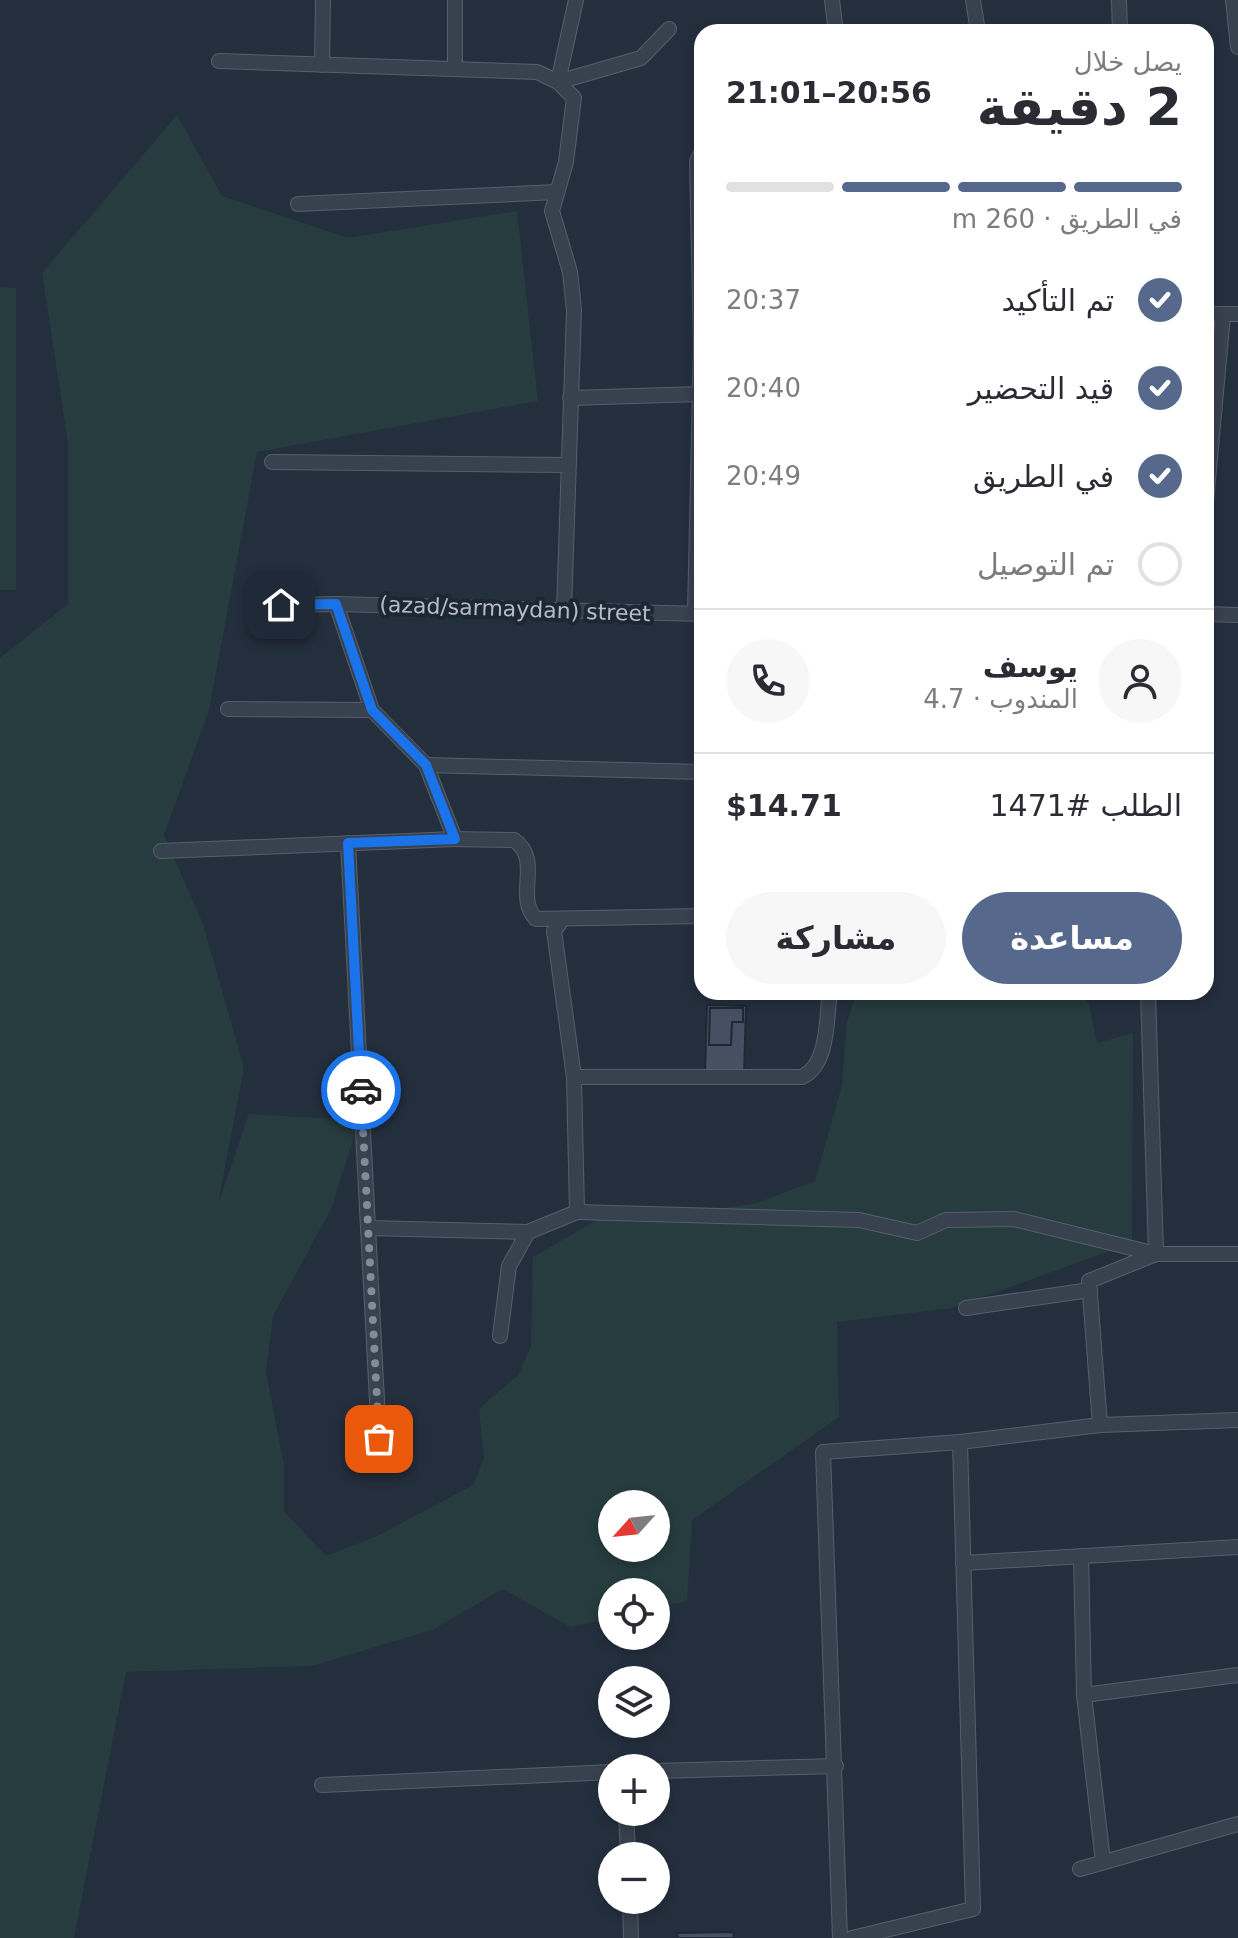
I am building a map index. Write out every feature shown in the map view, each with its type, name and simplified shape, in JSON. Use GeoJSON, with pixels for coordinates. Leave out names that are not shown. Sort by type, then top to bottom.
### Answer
{"type":"FeatureCollection","features":[{"type":"Feature","properties":{"kind":"street"},"geometry":{"type":"LineString","coordinates":[[322,65],[323,0]]}},
{"type":"Feature","properties":{"kind":"street"},"geometry":{"type":"LineString","coordinates":[[455,0],[455,69]]}},
{"type":"Feature","properties":{"kind":"street"},"geometry":{"type":"LineString","coordinates":[[558,82],[576,0]]}},
{"type":"Feature","properties":{"kind":"street"},"geometry":{"type":"LineString","coordinates":[[832,0],[835,24]]}},
{"type":"Feature","properties":{"kind":"street"},"geometry":{"type":"LineString","coordinates":[[973,0],[977,24]]}},
{"type":"Feature","properties":{"kind":"street"},"geometry":{"type":"LineString","coordinates":[[1119,0],[1120,24]]}},
{"type":"Feature","properties":{"kind":"street"},"geometry":{"type":"LineString","coordinates":[[1233,0],[1238,47]]}},
{"type":"Feature","properties":{"kind":"street"},"geometry":{"type":"LineString","coordinates":[[558,82],[641,58],[669,29]]}},
{"type":"Feature","properties":{"kind":"street"},"geometry":{"type":"LineString","coordinates":[[219,61],[537,72],[558,82],[574,98],[566,162],[552,211],[570,272],[574,310],[564,610]]}},
{"type":"Feature","properties":{"kind":"street"},"geometry":{"type":"LineString","coordinates":[[298,204],[557,192]]}},
{"type":"Feature","properties":{"kind":"street"},"geometry":{"type":"LineString","coordinates":[[1214,439],[1230,314]]}},
{"type":"Feature","properties":{"kind":"street"},"geometry":{"type":"LineString","coordinates":[[570,398],[694,394]]}},
{"type":"Feature","properties":{"kind":"street"},"geometry":{"type":"LineString","coordinates":[[272,462],[567,465]]}},
{"type":"Feature","properties":{"kind":"street"},"geometry":{"type":"LineString","coordinates":[[161,851],[455,839],[426,765],[372,710],[336,604]]}},
{"type":"Feature","properties":{"kind":"street","name":"(azad/sarmaydan) street"},"geometry":{"type":"LineString","coordinates":[[281,605],[694,614]]}},
{"type":"Feature","properties":{"kind":"street"},"geometry":{"type":"LineString","coordinates":[[1214,614],[1238,615]]}},
{"type":"Feature","properties":{"kind":"street"},"geometry":{"type":"LineString","coordinates":[[228,709],[372,710]]}},
{"type":"Feature","properties":{"kind":"street"},"geometry":{"type":"LineString","coordinates":[[426,765],[694,772]]}},
{"type":"Feature","properties":{"kind":"street"},"geometry":{"type":"LineString","coordinates":[[449,839],[514,840],[522,845],[528,855],[532,914],[536,919],[694,916]]}},
{"type":"Feature","properties":{"kind":"street"},"geometry":{"type":"LineString","coordinates":[[348,843],[379,1439]]}},
{"type":"Feature","properties":{"kind":"street"},"geometry":{"type":"LineString","coordinates":[[562,920],[554,931],[574,1077],[577,1212]]}},
{"type":"Feature","properties":{"kind":"street"},"geometry":{"type":"LineString","coordinates":[[574,1077],[802,1077],[814,1071],[821,1056],[829,1000]]}},
{"type":"Feature","properties":{"kind":"street"},"geometry":{"type":"LineString","coordinates":[[1148,1000],[1156,1254]]}},
{"type":"Feature","properties":{"kind":"street"},"geometry":{"type":"LineString","coordinates":[[368,1228],[528,1232],[577,1212],[859,1220],[888,1230],[917,1233],[946,1220],[1014,1219],[1156,1254],[1238,1254]]}},
{"type":"Feature","properties":{"kind":"street"},"geometry":{"type":"LineString","coordinates":[[500,1336],[509,1266],[528,1232]]}},
{"type":"Feature","properties":{"kind":"street"},"geometry":{"type":"LineString","coordinates":[[1100,1425],[1089,1281],[1156,1254]]}},
{"type":"Feature","properties":{"kind":"street"},"geometry":{"type":"LineString","coordinates":[[966,1308],[1090,1290]]}},
{"type":"Feature","properties":{"kind":"street"},"geometry":{"type":"LineString","coordinates":[[840,1938],[823,1452],[960,1442],[1100,1425],[1238,1420]]}},
{"type":"Feature","properties":{"kind":"street"},"geometry":{"type":"LineString","coordinates":[[852,1938],[973,1909],[960,1442]]}},
{"type":"Feature","properties":{"kind":"street"},"geometry":{"type":"LineString","coordinates":[[963,1563],[1238,1547]]}},
{"type":"Feature","properties":{"kind":"street"},"geometry":{"type":"LineString","coordinates":[[1081,1556],[1084,1695],[1103,1862]]}},
{"type":"Feature","properties":{"kind":"street"},"geometry":{"type":"LineString","coordinates":[[1084,1695],[1238,1675]]}},
{"type":"Feature","properties":{"kind":"street"},"geometry":{"type":"LineString","coordinates":[[670,1771],[836,1766]]}},
{"type":"Feature","properties":{"kind":"street"},"geometry":{"type":"LineString","coordinates":[[322,1785],[598,1773]]}},
{"type":"Feature","properties":{"kind":"street"},"geometry":{"type":"LineString","coordinates":[[1080,1869],[1238,1824]]}},
{"type":"Feature","properties":{"kind":"street"},"geometry":{"type":"LineString","coordinates":[[630,1914],[631,1938]]}},
{"type":"Feature","properties":{"kind":"green space"},"geometry":{"type":"Polygon","coordinates":[[[177,115],[222,196],[348,238],[517,211],[538,401],[257,452],[209,710],[164,835],[203,924],[244,1068],[218,1204],[249,1114],[359,1120],[332,1207],[273,1316],[266,1372],[284,1465],[284,1511],[326,1556],[377,1536],[473,1485],[484,1458],[479,1409],[518,1375],[531,1346],[533,1257],[600,1218],[669,1216],[757,1203],[815,1181],[842,1085],[847,1022],[855,1000],[1085,1000],[1089,1003],[1097,1043],[1133,1033],[1132,1243],[952,1308],[837,1322],[839,1417],[692,1520],[687,1601],[670,1605],[670,1578],[598,1578],[598,1621],[570,1627],[503,1589],[432,1630],[312,1666],[126,1672],[74,1938],[0,1938],[0,658],[68,604],[68,443],[42,273],[177,115]]]}},
{"type":"Feature","properties":{"kind":"green space"},"geometry":{"type":"Polygon","coordinates":[[[0,287],[16,288],[16,590],[0,590],[0,287]]]}},
{"type":"Feature","properties":{"kind":"building"},"geometry":{"type":"Polygon","coordinates":[[[707,1005],[746,1006],[744,1076],[705,1075],[707,1005]]]}},
{"type":"Feature","properties":{"kind":"building"},"geometry":{"type":"Polygon","coordinates":[[[710,1008],[743,1008],[743,1022],[732,1022],[731,1045],[709,1045],[710,1008]]]}},
{"type":"Feature","properties":{"kind":"building"},"geometry":{"type":"Polygon","coordinates":[[[733,1932],[734,1938],[678,1938],[677,1933],[733,1932]]]}},
{"type":"Feature","properties":{"kind":"way so far"},"geometry":{"type":"LineString","coordinates":[[361,1090],[379,1439]]}},
{"type":"Feature","properties":{"kind":"route"},"geometry":{"type":"LineString","coordinates":[[281,605],[336,604],[372,710],[426,765],[455,839],[348,843],[361,1090]]}}]}
